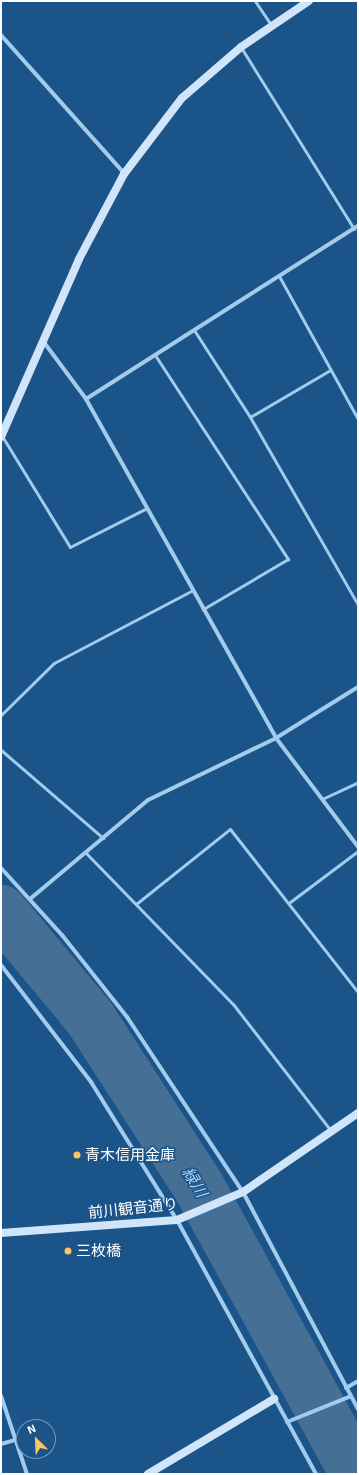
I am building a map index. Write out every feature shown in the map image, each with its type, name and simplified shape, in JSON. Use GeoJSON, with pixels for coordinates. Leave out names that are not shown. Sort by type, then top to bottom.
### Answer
{"type":"FeatureCollection","features":[{"type":"Feature","properties":{"kind":"street"},"geometry":{"type":"LineString","coordinates":[[1,436],[79,259],[124,174],[182,98],[241,47],[308,1]]}},
{"type":"Feature","properties":{"kind":"street"},"geometry":{"type":"LineString","coordinates":[[1,35],[124,174]]}},
{"type":"Feature","properties":{"kind":"street"},"geometry":{"type":"LineString","coordinates":[[86,399],[358,226]]}},
{"type":"Feature","properties":{"kind":"street"},"geometry":{"type":"LineString","coordinates":[[43,341],[86,399],[276,738],[358,847]]}},
{"type":"Feature","properties":{"kind":"street"},"geometry":{"type":"LineString","coordinates":[[30,900],[148,800],[276,738],[358,687]]}},
{"type":"Feature","properties":{"kind":"street"},"geometry":{"type":"LineString","coordinates":[[1,868],[62,935],[127,1017],[243,1192],[358,1409]]}},
{"type":"Feature","properties":{"kind":"street"},"geometry":{"type":"LineString","coordinates":[[1,965],[91,1082],[177,1220],[316,1474]]}},
{"type":"Feature","properties":{"kind":"street","name":"前川観音通り"},"geometry":{"type":"LineString","coordinates":[[1,1233],[177,1220],[243,1192],[358,1113]]}},
{"type":"Feature","properties":{"kind":"street"},"geometry":{"type":"LineString","coordinates":[[346,1388],[358,1381]]}},
{"type":"Feature","properties":{"kind":"street"},"geometry":{"type":"LineString","coordinates":[[1,1396],[27,1474]]}},
{"type":"Feature","properties":{"kind":"street"},"geometry":{"type":"LineString","coordinates":[[287,1422],[351,1396]]}},
{"type":"Feature","properties":{"kind":"street"},"geometry":{"type":"LineString","coordinates":[[148,1474],[274,1399]]}},
{"type":"Feature","properties":{"kind":"street"},"geometry":{"type":"LineString","coordinates":[[1,1444],[15,1440]]}},
{"type":"Feature","properties":{"kind":"lane"},"geometry":{"type":"LineString","coordinates":[[255,1],[272,26]]}},
{"type":"Feature","properties":{"kind":"lane"},"geometry":{"type":"LineString","coordinates":[[241,47],[354,229]]}},
{"type":"Feature","properties":{"kind":"lane"},"geometry":{"type":"LineString","coordinates":[[279,276],[358,419]]}},
{"type":"Feature","properties":{"kind":"lane"},"geometry":{"type":"LineString","coordinates":[[194,330],[250,417],[358,605]]}},
{"type":"Feature","properties":{"kind":"lane"},"geometry":{"type":"LineString","coordinates":[[155,355],[288,559],[203,609]]}},
{"type":"Feature","properties":{"kind":"lane"},"geometry":{"type":"LineString","coordinates":[[250,417],[330,370]]}},
{"type":"Feature","properties":{"kind":"lane"},"geometry":{"type":"LineString","coordinates":[[1,436],[70,547],[147,508]]}},
{"type":"Feature","properties":{"kind":"lane"},"geometry":{"type":"LineString","coordinates":[[1,715],[54,662],[193,590]]}},
{"type":"Feature","properties":{"kind":"lane"},"geometry":{"type":"LineString","coordinates":[[1,750],[103,838]]}},
{"type":"Feature","properties":{"kind":"lane"},"geometry":{"type":"LineString","coordinates":[[322,799],[358,782]]}},
{"type":"Feature","properties":{"kind":"lane"},"geometry":{"type":"LineString","coordinates":[[136,904],[230,829],[290,902],[358,992]]}},
{"type":"Feature","properties":{"kind":"lane"},"geometry":{"type":"LineString","coordinates":[[290,902],[358,851]]}},
{"type":"Feature","properties":{"kind":"lane"},"geometry":{"type":"LineString","coordinates":[[85,852],[233,1004],[332,1132]]}},
{"type":"Feature","properties":{"kind":"waterway","name":"緑川"},"geometry":{"type":"LineString","coordinates":[[1,911],[90,1018],[199,1187],[356,1474]]}},
{"type":"Feature","properties":{"kind":"place","name":"青木信用金庫"},"geometry":{"type":"Point","coordinates":[77,1155]}},
{"type":"Feature","properties":{"kind":"place","name":"三枚橋"},"geometry":{"type":"Point","coordinates":[68,1251]}}]}
